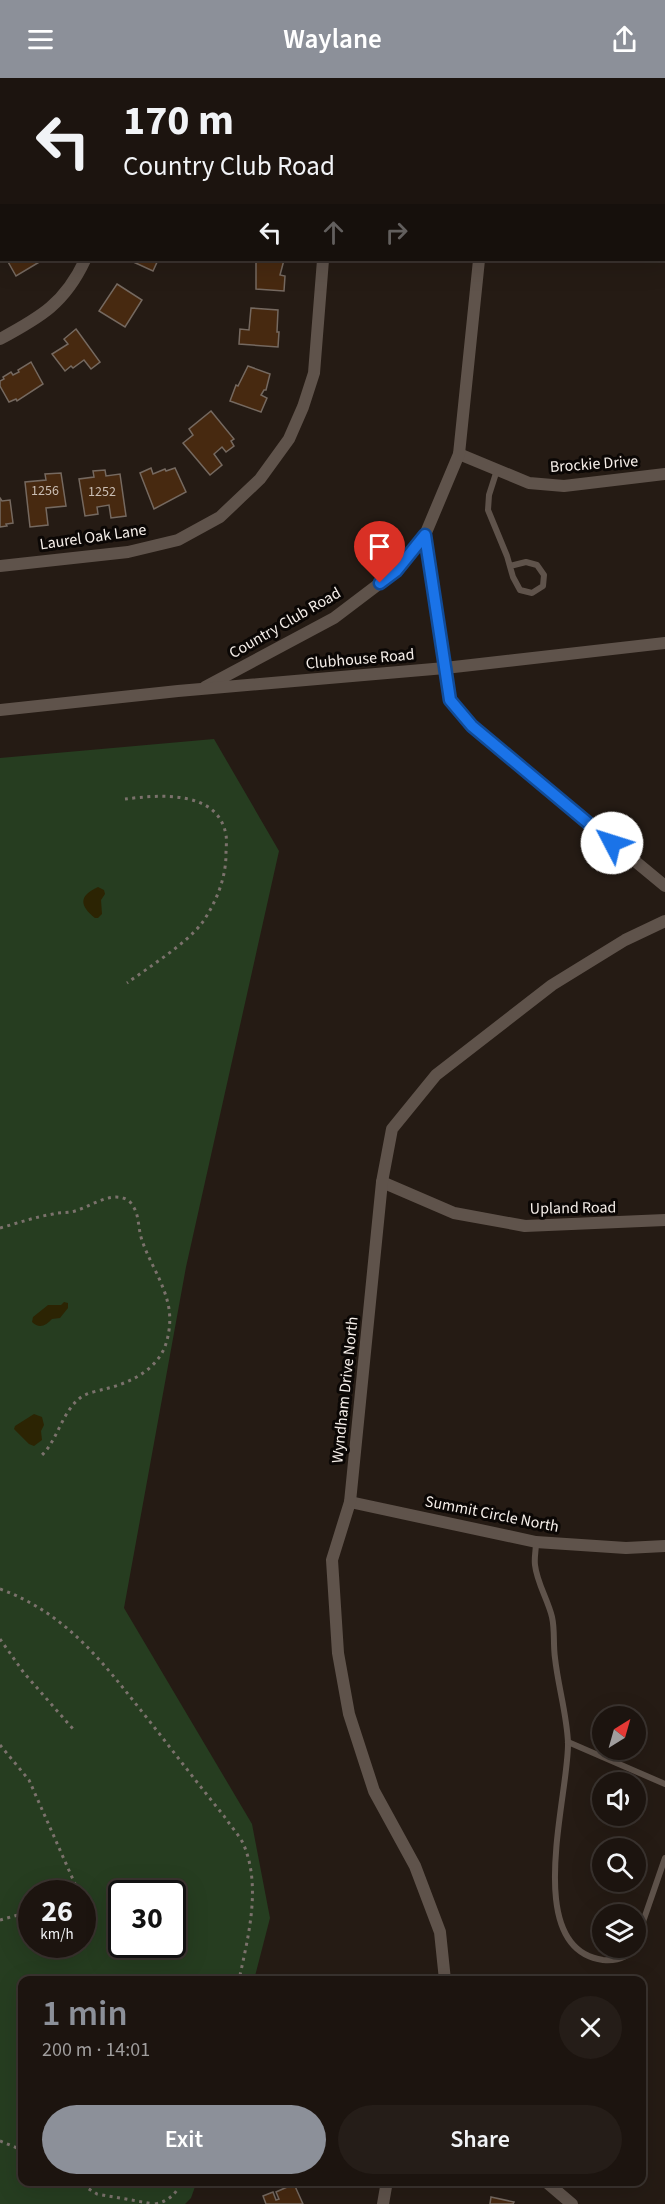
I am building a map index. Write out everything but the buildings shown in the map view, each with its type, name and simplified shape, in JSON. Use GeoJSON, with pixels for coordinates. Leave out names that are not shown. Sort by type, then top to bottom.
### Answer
{"type":"FeatureCollection","features":[{"type":"Feature","properties":{"kind":"street"},"geometry":{"type":"LineString","coordinates":[[0,339],[34,321],[59,301],[85,261]]}},
{"type":"Feature","properties":{"kind":"street","name":"Laurel Oak Lane"},"geometry":{"type":"LineString","coordinates":[[0,566],[128,552],[178,540],[220,517],[260,479],[289,439],[303,407],[314,373],[323,261]]}},
{"type":"Feature","properties":{"kind":"street","name":"Country Club Road"},"geometry":{"type":"LineString","coordinates":[[0,710],[200,690],[334,618],[396,571],[425,535],[459,454],[479,261]]}},
{"type":"Feature","properties":{"kind":"street","name":"Brockie Drive"},"geometry":{"type":"LineString","coordinates":[[459,454],[529,483],[564,486],[665,474]]}},
{"type":"Feature","properties":{"kind":"street"},"geometry":{"type":"LineString","coordinates":[[425,535],[450,700],[472,726],[665,886]]}},
{"type":"Feature","properties":{"kind":"street","name":"Clubhouse Road"},"geometry":{"type":"LineString","coordinates":[[200,690],[445,668],[665,644]]}},
{"type":"Feature","properties":{"kind":"street","name":"Wyndham Drive North"},"geometry":{"type":"LineString","coordinates":[[445,1976],[440,1932],[414,1866],[374,1791],[349,1714],[338,1653],[332,1560],[350,1502],[382,1182],[392,1129],[436,1075],[552,985],[624,940],[665,921]]}},
{"type":"Feature","properties":{"kind":"street","name":"Upland Road"},"geometry":{"type":"LineString","coordinates":[[382,1182],[454,1213],[525,1226],[627,1224],[665,1220]]}},
{"type":"Feature","properties":{"kind":"street","name":"Summit Circle North"},"geometry":{"type":"LineString","coordinates":[[350,1502],[536,1542],[626,1548],[665,1546]]}},
{"type":"Feature","properties":{"kind":"street"},"geometry":{"type":"LineString","coordinates":[[383,2204],[386,2186]]}},
{"type":"Feature","properties":{"kind":"street"},"geometry":{"type":"LineString","coordinates":[[552,2186],[572,2204]]}},
{"type":"Feature","properties":{"kind":"lane"},"geometry":{"type":"LineString","coordinates":[[497,470],[489,495],[488,510],[513,577],[520,590],[532,593],[543,586],[544,575],[537,565],[526,562],[510,566]]}},
{"type":"Feature","properties":{"kind":"lane"},"geometry":{"type":"LineString","coordinates":[[536,1542],[535,1565],[552,1618],[555,1656],[568,1742],[554,1870],[559,1914],[565,1931],[576,1949],[591,1958],[619,1960],[622,1958]]}},
{"type":"Feature","properties":{"kind":"lane"},"geometry":{"type":"LineString","coordinates":[[568,1742],[665,1784]]}},
{"type":"Feature","properties":{"kind":"lane"},"geometry":{"type":"LineString","coordinates":[[646,1913],[665,1858]]}},
{"type":"Feature","properties":{"kind":"path"},"geometry":{"type":"LineString","coordinates":[[125,799],[177,796],[207,806],[221,821],[226,836],[226,862],[221,885],[202,922],[190,935],[127,983]]}},
{"type":"Feature","properties":{"kind":"path"},"geometry":{"type":"LineString","coordinates":[[0,1228],[56,1213],[71,1212],[109,1198],[126,1198],[133,1205],[138,1217],[140,1235],[169,1308],[169,1329],[164,1350],[154,1362],[128,1383],[82,1396],[74,1404],[49,1448],[42,1455]]}},
{"type":"Feature","properties":{"kind":"path"},"geometry":{"type":"LineString","coordinates":[[0,1590],[16,1595],[46,1611],[71,1629],[105,1666],[242,1842],[249,1861],[252,1880],[249,1933],[239,1976]]}},
{"type":"Feature","properties":{"kind":"path"},"geometry":{"type":"LineString","coordinates":[[0,1639],[24,1673],[73,1730]]}},
{"type":"Feature","properties":{"kind":"path"},"geometry":{"type":"LineString","coordinates":[[0,1745],[29,1780],[73,1880]]}},
{"type":"Feature","properties":{"kind":"path"},"geometry":{"type":"LineString","coordinates":[[0,1920],[18,1915]]}},
{"type":"Feature","properties":{"kind":"path"},"geometry":{"type":"LineString","coordinates":[[0,2141],[18,2148]]}},
{"type":"Feature","properties":{"kind":"path"},"geometry":{"type":"LineString","coordinates":[[84,2186],[98,2194],[155,2204],[165,2202],[174,2195],[179,2186]]}},
{"type":"Feature","properties":{"kind":"green space"},"geometry":{"type":"Polygon","coordinates":[[[214,739],[279,851],[186,1267],[124,1608],[252,1824],[270,1918],[255,1976],[18,1976],[18,2186],[195,2186],[191,2198],[185,2204],[0,2204],[0,758],[214,739]]]}},
{"type":"Feature","properties":{"kind":"sand"},"geometry":{"type":"Polygon","coordinates":[[[98,887],[104,890],[105,894],[101,900],[102,914],[95,918],[86,909],[83,901],[87,894],[98,887]]]}},
{"type":"Feature","properties":{"kind":"sand"},"geometry":{"type":"Polygon","coordinates":[[[64,1302],[68,1303],[68,1308],[60,1318],[52,1319],[42,1326],[32,1322],[33,1317],[48,1305],[61,1305],[64,1302]]]}},
{"type":"Feature","properties":{"kind":"sand"},"geometry":{"type":"Polygon","coordinates":[[[34,1414],[42,1417],[44,1425],[41,1431],[42,1440],[34,1446],[14,1429],[34,1414]]]}},
{"type":"Feature","properties":{"kind":"route"},"geometry":{"type":"LineString","coordinates":[[380,583],[396,571],[425,535],[450,700],[472,726],[612,843]]}}]}
